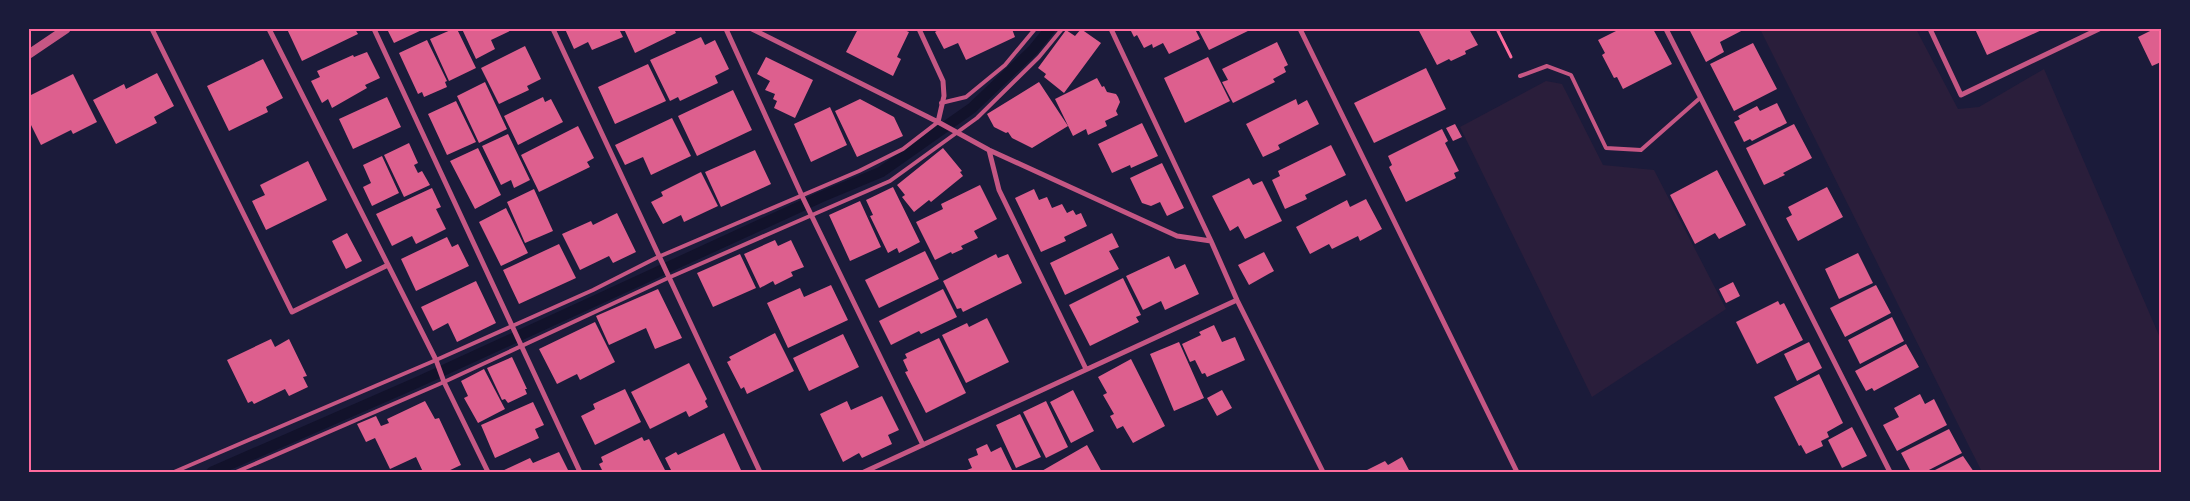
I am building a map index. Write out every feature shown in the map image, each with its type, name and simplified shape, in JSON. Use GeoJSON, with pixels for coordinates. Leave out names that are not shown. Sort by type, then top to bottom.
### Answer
{"type":"FeatureCollection","features":[{"type":"Feature","properties":{"kind":"street"},"geometry":{"type":"LineString","coordinates":[[29,54],[66,29]]}},
{"type":"Feature","properties":{"kind":"street"},"geometry":{"type":"LineString","coordinates":[[152,29],[292,312],[388,265]]}},
{"type":"Feature","properties":{"kind":"street"},"geometry":{"type":"LineString","coordinates":[[270,29],[436,360],[444,382],[488,472]]}},
{"type":"Feature","properties":{"kind":"street"},"geometry":{"type":"LineString","coordinates":[[374,29],[523,345],[580,472]]}},
{"type":"Feature","properties":{"kind":"street"},"geometry":{"type":"LineString","coordinates":[[553,29],[760,472]]}},
{"type":"Feature","properties":{"kind":"street"},"geometry":{"type":"LineString","coordinates":[[726,29],[802,196],[814,216],[923,445]]}},
{"type":"Feature","properties":{"kind":"street"},"geometry":{"type":"LineString","coordinates":[[752,29],[938,122],[989,150],[1178,236],[1211,241]]}},
{"type":"Feature","properties":{"kind":"street"},"geometry":{"type":"LineString","coordinates":[[919,29],[943,80],[944,96],[941,102],[938,122]]}},
{"type":"Feature","properties":{"kind":"street"},"geometry":{"type":"LineString","coordinates":[[1112,29],[1237,300],[1323,472]]}},
{"type":"Feature","properties":{"kind":"street"},"geometry":{"type":"LineString","coordinates":[[1300,29],[1517,472]]}},
{"type":"Feature","properties":{"kind":"street"},"geometry":{"type":"LineString","coordinates":[[1666,29],[1890,472]]}},
{"type":"Feature","properties":{"kind":"street"},"geometry":{"type":"LineString","coordinates":[[1930,29],[1961,95],[2098,29]]}},
{"type":"Feature","properties":{"kind":"street"},"geometry":{"type":"LineString","coordinates":[[989,150],[998,190],[1086,369]]}},
{"type":"Feature","properties":{"kind":"street"},"geometry":{"type":"LineString","coordinates":[[864,472],[1237,300]]}},
{"type":"Feature","properties":{"kind":"lane"},"geometry":{"type":"LineString","coordinates":[[941,102],[966,98],[1005,66],[1035,29]]}},
{"type":"Feature","properties":{"kind":"lane"},"geometry":{"type":"LineString","coordinates":[[236,472],[444,382],[668,278],[814,216],[826,208],[890,181],[976,118],[1032,64],[1062,29]]}},
{"type":"Feature","properties":{"kind":"lane"},"geometry":{"type":"LineString","coordinates":[[1520,76],[1546,66],[1571,75],[1606,148],[1641,150],[1700,98]]}},
{"type":"Feature","properties":{"kind":"lane"},"geometry":{"type":"LineString","coordinates":[[174,472],[436,360],[593,290],[658,257],[802,196],[903,149],[938,122]]}},
{"type":"Feature","properties":{"kind":"path"},"geometry":{"type":"LineString","coordinates":[[1497,29],[1520,76]]}},
{"type":"Feature","properties":{"kind":"shaded area"},"geometry":{"type":"Polygon","coordinates":[[[1760,29],[1916,29],[1958,109],[1979,107],[2044,69],[2161,340],[2161,472],[1982,472],[1760,29]]]}},
{"type":"Feature","properties":{"kind":"shaded area"},"geometry":{"type":"Polygon","coordinates":[[[1546,81],[1562,84],[1603,165],[1654,170],[1726,309],[1592,397],[1460,127],[1546,81]]]}},
{"type":"Feature","properties":{"kind":"building"},"geometry":{"type":"Polygon","coordinates":[[[287,29],[355,29],[358,34],[302,61],[287,29]]]}},
{"type":"Feature","properties":{"kind":"building"},"geometry":{"type":"Polygon","coordinates":[[[387,29],[424,29],[394,43],[387,29]]]}},
{"type":"Feature","properties":{"kind":"building"},"geometry":{"type":"Polygon","coordinates":[[[457,29],[476,68],[449,81],[430,39],[457,29]]]}},
{"type":"Feature","properties":{"kind":"building"},"geometry":{"type":"Polygon","coordinates":[[[462,29],[514,29],[491,40],[495,49],[476,59],[462,29]]]}},
{"type":"Feature","properties":{"kind":"building"},"geometry":{"type":"Polygon","coordinates":[[[565,29],[619,29],[623,37],[592,50],[588,42],[574,49],[565,29]]]}},
{"type":"Feature","properties":{"kind":"building"},"geometry":{"type":"Polygon","coordinates":[[[624,29],[674,29],[676,33],[635,53],[624,29]]]}},
{"type":"Feature","properties":{"kind":"building"},"geometry":{"type":"Polygon","coordinates":[[[858,29],[902,29],[909,32],[897,57],[901,59],[893,76],[846,52],[858,29]]]}},
{"type":"Feature","properties":{"kind":"building"},"geometry":{"type":"Polygon","coordinates":[[[940,29],[1012,29],[1015,37],[966,60],[958,43],[944,49],[935,32],[940,29]]]}},
{"type":"Feature","properties":{"kind":"building"},"geometry":{"type":"Polygon","coordinates":[[[1081,29],[1101,43],[1064,93],[1044,77],[1046,74],[1038,68],[1066,30],[1075,36],[1081,29]]]}},
{"type":"Feature","properties":{"kind":"building"},"geometry":{"type":"Polygon","coordinates":[[[1130,29],[1195,29],[1200,39],[1169,54],[1163,43],[1153,48],[1152,44],[1144,48],[1137,35],[1134,37],[1130,29]]]}},
{"type":"Feature","properties":{"kind":"building"},"geometry":{"type":"Polygon","coordinates":[[[1198,29],[1252,29],[1209,50],[1198,29]]]}},
{"type":"Feature","properties":{"kind":"building"},"geometry":{"type":"Polygon","coordinates":[[[1418,29],[1469,29],[1478,45],[1465,51],[1466,54],[1437,65],[1418,29]]]}},
{"type":"Feature","properties":{"kind":"building"},"geometry":{"type":"Polygon","coordinates":[[[1620,29],[1653,29],[1672,64],[1623,89],[1617,77],[1614,78],[1602,55],[1605,53],[1598,40],[1620,29]]]}},
{"type":"Feature","properties":{"kind":"building"},"geometry":{"type":"Polygon","coordinates":[[[1689,29],[1743,30],[1720,42],[1724,52],[1706,62],[1689,29]]]}},
{"type":"Feature","properties":{"kind":"building"},"geometry":{"type":"Polygon","coordinates":[[[1975,29],[2044,29],[1987,55],[1975,29]]]}},
{"type":"Feature","properties":{"kind":"building"},"geometry":{"type":"Polygon","coordinates":[[[2154,29],[2161,29],[2161,62],[2152,66],[2138,37],[2154,29]]]}},
{"type":"Feature","properties":{"kind":"building"},"geometry":{"type":"Polygon","coordinates":[[[701,37],[705,45],[715,40],[729,69],[715,76],[718,83],[680,101],[678,97],[670,101],[650,60],[701,37]]]}},
{"type":"Feature","properties":{"kind":"building"},"geometry":{"type":"Polygon","coordinates":[[[427,40],[447,81],[445,82],[447,87],[424,97],[422,92],[418,94],[399,53],[427,40]]]}},
{"type":"Feature","properties":{"kind":"building"},"geometry":{"type":"Polygon","coordinates":[[[1277,42],[1288,65],[1284,67],[1286,72],[1273,79],[1275,82],[1233,103],[1222,82],[1228,80],[1222,69],[1277,42]]]}},
{"type":"Feature","properties":{"kind":"building"},"geometry":{"type":"Polygon","coordinates":[[[1753,43],[1777,89],[1734,111],[1710,64],[1753,43]]]}},
{"type":"Feature","properties":{"kind":"building"},"geometry":{"type":"Polygon","coordinates":[[[525,46],[541,79],[527,86],[529,90],[499,104],[481,68],[525,46]]]}},
{"type":"Feature","properties":{"kind":"building"},"geometry":{"type":"Polygon","coordinates":[[[367,52],[380,78],[365,85],[367,88],[332,108],[328,99],[322,103],[311,81],[320,77],[317,71],[353,55],[354,57],[367,52]]]}},
{"type":"Feature","properties":{"kind":"building"},"geometry":{"type":"Polygon","coordinates":[[[766,57],[813,80],[795,118],[774,108],[777,101],[773,99],[775,94],[765,90],[770,81],[757,74],[766,57]]]}},
{"type":"Feature","properties":{"kind":"building"},"geometry":{"type":"Polygon","coordinates":[[[1208,57],[1230,101],[1185,123],[1164,78],[1208,57]]]}},
{"type":"Feature","properties":{"kind":"building"},"geometry":{"type":"Polygon","coordinates":[[[263,59],[283,98],[266,107],[268,112],[229,131],[207,86],[263,59]]]}},
{"type":"Feature","properties":{"kind":"building"},"geometry":{"type":"Polygon","coordinates":[[[648,64],[666,101],[615,124],[598,87],[648,64]]]}},
{"type":"Feature","properties":{"kind":"building"},"geometry":{"type":"Polygon","coordinates":[[[1426,68],[1446,109],[1374,143],[1354,103],[1426,68]]]}},
{"type":"Feature","properties":{"kind":"building"},"geometry":{"type":"Polygon","coordinates":[[[157,73],[174,106],[154,117],[157,123],[116,144],[93,100],[124,84],[126,89],[157,73]]]}},
{"type":"Feature","properties":{"kind":"building"},"geometry":{"type":"Polygon","coordinates":[[[73,74],[97,122],[73,134],[71,130],[41,145],[29,121],[29,96],[73,74]]]}},
{"type":"Feature","properties":{"kind":"building"},"geometry":{"type":"Polygon","coordinates":[[[1097,78],[1107,92],[1116,94],[1118,97],[1120,102],[1116,111],[1118,115],[1105,121],[1107,126],[1088,135],[1086,129],[1073,136],[1055,99],[1097,78]]]}},
{"type":"Feature","properties":{"kind":"building"},"geometry":{"type":"Polygon","coordinates":[[[485,82],[507,129],[479,143],[457,96],[485,82]]]}},
{"type":"Feature","properties":{"kind":"building"},"geometry":{"type":"Polygon","coordinates":[[[1039,82],[1068,126],[1032,148],[1012,138],[1008,132],[1006,133],[994,127],[987,114],[1039,82]]]}},
{"type":"Feature","properties":{"kind":"building"},"geometry":{"type":"Polygon","coordinates":[[[733,90],[752,130],[697,156],[678,116],[733,90]]]}},
{"type":"Feature","properties":{"kind":"building"},"geometry":{"type":"Polygon","coordinates":[[[387,97],[401,127],[353,149],[339,119],[387,97]]]}},
{"type":"Feature","properties":{"kind":"building"},"geometry":{"type":"Polygon","coordinates":[[[543,97],[545,102],[551,99],[563,122],[518,145],[504,116],[543,97]]]}},
{"type":"Feature","properties":{"kind":"building"},"geometry":{"type":"Polygon","coordinates":[[[860,99],[894,117],[903,136],[857,157],[835,111],[860,99]]]}},
{"type":"Feature","properties":{"kind":"building"},"geometry":{"type":"Polygon","coordinates":[[[1296,99],[1298,105],[1307,100],[1319,124],[1278,145],[1280,149],[1263,157],[1246,124],[1296,99]]]}},
{"type":"Feature","properties":{"kind":"building"},"geometry":{"type":"Polygon","coordinates":[[[456,101],[476,142],[447,155],[428,114],[456,101]]]}},
{"type":"Feature","properties":{"kind":"building"},"geometry":{"type":"Polygon","coordinates":[[[1777,103],[1787,123],[1752,141],[1750,139],[1744,142],[1734,122],[1740,119],[1738,116],[1757,106],[1760,111],[1777,103]]]}},
{"type":"Feature","properties":{"kind":"building"},"geometry":{"type":"Polygon","coordinates":[[[830,107],[847,145],[811,162],[794,124],[830,107]]]}},
{"type":"Feature","properties":{"kind":"building"},"geometry":{"type":"Polygon","coordinates":[[[672,118],[691,156],[651,175],[643,157],[625,165],[615,145],[672,118]]]}},
{"type":"Feature","properties":{"kind":"building"},"geometry":{"type":"Polygon","coordinates":[[[1142,123],[1158,156],[1131,168],[1130,165],[1112,173],[1098,144],[1142,123]]]}},
{"type":"Feature","properties":{"kind":"building"},"geometry":{"type":"Polygon","coordinates":[[[1455,124],[1462,137],[1453,141],[1446,128],[1455,124]]]}},
{"type":"Feature","properties":{"kind":"building"},"geometry":{"type":"Polygon","coordinates":[[[1794,124],[1812,158],[1783,173],[1785,175],[1764,185],[1746,148],[1794,124]]]}},
{"type":"Feature","properties":{"kind":"building"},"geometry":{"type":"Polygon","coordinates":[[[578,126],[594,158],[587,162],[590,167],[539,192],[521,155],[578,126]]]}},
{"type":"Feature","properties":{"kind":"building"},"geometry":{"type":"Polygon","coordinates":[[[1442,129],[1448,141],[1445,143],[1459,171],[1454,173],[1456,178],[1406,202],[1389,167],[1392,165],[1388,156],[1442,129]]]}},
{"type":"Feature","properties":{"kind":"building"},"geometry":{"type":"Polygon","coordinates":[[[508,134],[530,180],[514,188],[511,180],[501,185],[482,146],[508,134]]]}},
{"type":"Feature","properties":{"kind":"building"},"geometry":{"type":"Polygon","coordinates":[[[409,143],[418,163],[414,165],[418,173],[422,171],[430,185],[404,197],[384,155],[409,143]]]}},
{"type":"Feature","properties":{"kind":"building"},"geometry":{"type":"Polygon","coordinates":[[[1331,145],[1346,175],[1305,195],[1307,199],[1285,209],[1272,180],[1280,176],[1278,171],[1331,145]]]}},
{"type":"Feature","properties":{"kind":"building"},"geometry":{"type":"Polygon","coordinates":[[[478,148],[501,195],[475,209],[450,161],[478,148]]]}},
{"type":"Feature","properties":{"kind":"building"},"geometry":{"type":"Polygon","coordinates":[[[943,148],[962,171],[960,172],[963,176],[931,202],[929,200],[914,212],[902,197],[905,195],[897,185],[943,148]]]}},
{"type":"Feature","properties":{"kind":"building"},"geometry":{"type":"Polygon","coordinates":[[[755,150],[771,184],[721,207],[705,172],[755,150]]]}},
{"type":"Feature","properties":{"kind":"building"},"geometry":{"type":"Polygon","coordinates":[[[382,156],[399,193],[372,206],[363,187],[371,183],[363,165],[382,156]]]}},
{"type":"Feature","properties":{"kind":"building"},"geometry":{"type":"Polygon","coordinates":[[[308,161],[327,200],[266,230],[252,201],[265,195],[260,185],[308,161]]]}},
{"type":"Feature","properties":{"kind":"building"},"geometry":{"type":"Polygon","coordinates":[[[1162,163],[1184,208],[1167,216],[1160,202],[1151,206],[1142,203],[1130,178],[1162,163]]]}},
{"type":"Feature","properties":{"kind":"building"},"geometry":{"type":"Polygon","coordinates":[[[1717,170],[1746,225],[1719,239],[1715,233],[1695,244],[1670,195],[1717,170]]]}},
{"type":"Feature","properties":{"kind":"building"},"geometry":{"type":"Polygon","coordinates":[[[701,172],[718,206],[684,222],[681,215],[663,224],[651,202],[663,196],[661,192],[701,172]]]}},
{"type":"Feature","properties":{"kind":"building"},"geometry":{"type":"Polygon","coordinates":[[[1249,178],[1253,185],[1262,181],[1282,221],[1245,239],[1238,226],[1230,231],[1212,196],[1249,178]]]}},
{"type":"Feature","properties":{"kind":"building"},"geometry":{"type":"Polygon","coordinates":[[[980,185],[997,219],[974,231],[978,238],[961,246],[963,249],[952,254],[951,252],[935,260],[916,222],[943,209],[941,204],[980,185]]]}},
{"type":"Feature","properties":{"kind":"building"},"geometry":{"type":"Polygon","coordinates":[[[893,187],[920,242],[899,253],[897,248],[888,253],[870,216],[873,215],[866,200],[893,187]]]}},
{"type":"Feature","properties":{"kind":"building"},"geometry":{"type":"Polygon","coordinates":[[[1827,187],[1843,217],[1798,241],[1786,218],[1792,215],[1788,207],[1827,187]]]}},
{"type":"Feature","properties":{"kind":"building"},"geometry":{"type":"Polygon","coordinates":[[[432,188],[441,207],[436,209],[446,229],[416,244],[412,236],[392,246],[376,214],[432,188]]]}},
{"type":"Feature","properties":{"kind":"building"},"geometry":{"type":"Polygon","coordinates":[[[534,189],[553,231],[525,243],[507,202],[534,189]]]}},
{"type":"Feature","properties":{"kind":"building"},"geometry":{"type":"Polygon","coordinates":[[[1034,189],[1039,200],[1047,197],[1052,208],[1062,204],[1067,213],[1073,210],[1076,215],[1081,213],[1087,226],[1064,237],[1066,241],[1041,252],[1015,198],[1034,189]]]}},
{"type":"Feature","properties":{"kind":"building"},"geometry":{"type":"Polygon","coordinates":[[[1366,199],[1382,229],[1360,241],[1358,236],[1332,249],[1329,244],[1310,254],[1296,227],[1347,200],[1350,207],[1366,199]]]}},
{"type":"Feature","properties":{"kind":"building"},"geometry":{"type":"Polygon","coordinates":[[[860,201],[881,247],[850,261],[829,215],[860,201]]]}},
{"type":"Feature","properties":{"kind":"building"},"geometry":{"type":"Polygon","coordinates":[[[506,208],[528,253],[501,266],[479,222],[506,208]]]}},
{"type":"Feature","properties":{"kind":"building"},"geometry":{"type":"Polygon","coordinates":[[[617,213],[636,252],[613,263],[609,256],[580,270],[562,234],[591,221],[593,225],[617,213]]]}},
{"type":"Feature","properties":{"kind":"building"},"geometry":{"type":"Polygon","coordinates":[[[347,233],[362,261],[346,269],[332,241],[347,233]]]}},
{"type":"Feature","properties":{"kind":"building"},"geometry":{"type":"Polygon","coordinates":[[[1112,233],[1119,247],[1109,251],[1119,269],[1065,295],[1050,263],[1112,233]]]}},
{"type":"Feature","properties":{"kind":"building"},"geometry":{"type":"Polygon","coordinates":[[[447,237],[452,247],[458,244],[469,266],[416,291],[401,259],[447,237]]]}},
{"type":"Feature","properties":{"kind":"building"},"geometry":{"type":"Polygon","coordinates":[[[775,240],[778,246],[791,240],[804,267],[791,272],[793,276],[775,285],[773,281],[760,288],[744,254],[775,240]]]}},
{"type":"Feature","properties":{"kind":"building"},"geometry":{"type":"Polygon","coordinates":[[[559,244],[576,278],[519,304],[503,270],[559,244]]]}},
{"type":"Feature","properties":{"kind":"building"},"geometry":{"type":"Polygon","coordinates":[[[925,251],[939,279],[879,308],[865,280],[925,251]]]}},
{"type":"Feature","properties":{"kind":"building"},"geometry":{"type":"Polygon","coordinates":[[[1264,252],[1274,271],[1249,285],[1238,265],[1264,252]]]}},
{"type":"Feature","properties":{"kind":"building"},"geometry":{"type":"Polygon","coordinates":[[[1858,253],[1873,283],[1839,299],[1825,269],[1858,253]]]}},
{"type":"Feature","properties":{"kind":"building"},"geometry":{"type":"Polygon","coordinates":[[[740,254],[756,288],[713,307],[697,273],[740,254]]]}},
{"type":"Feature","properties":{"kind":"building"},"geometry":{"type":"Polygon","coordinates":[[[996,254],[998,258],[1008,254],[1022,283],[963,312],[961,308],[957,309],[943,281],[996,254]]]}},
{"type":"Feature","properties":{"kind":"building"},"geometry":{"type":"Polygon","coordinates":[[[1169,256],[1175,269],[1185,264],[1199,294],[1165,310],[1161,301],[1143,310],[1126,276],[1169,256]]]}},
{"type":"Feature","properties":{"kind":"building"},"geometry":{"type":"Polygon","coordinates":[[[1123,278],[1141,315],[1136,317],[1139,322],[1090,346],[1069,305],[1123,278]]]}},
{"type":"Feature","properties":{"kind":"building"},"geometry":{"type":"Polygon","coordinates":[[[476,281],[496,323],[457,342],[448,323],[433,331],[421,307],[476,281]]]}},
{"type":"Feature","properties":{"kind":"building"},"geometry":{"type":"Polygon","coordinates":[[[1733,282],[1740,296],[1726,303],[1719,289],[1733,282]]]}},
{"type":"Feature","properties":{"kind":"building"},"geometry":{"type":"Polygon","coordinates":[[[831,285],[848,320],[788,348],[767,303],[800,288],[804,297],[831,285]]]}},
{"type":"Feature","properties":{"kind":"building"},"geometry":{"type":"Polygon","coordinates":[[[1876,285],[1891,313],[1845,337],[1830,308],[1876,285]]]}},
{"type":"Feature","properties":{"kind":"building"},"geometry":{"type":"Polygon","coordinates":[[[658,289],[682,338],[655,349],[646,328],[609,345],[596,316],[658,289]]]}},
{"type":"Feature","properties":{"kind":"building"},"geometry":{"type":"Polygon","coordinates":[[[943,289],[957,317],[921,334],[919,331],[891,345],[879,321],[943,289]]]}},
{"type":"Feature","properties":{"kind":"building"},"geometry":{"type":"Polygon","coordinates":[[[1778,301],[1780,305],[1784,303],[1803,340],[1757,364],[1736,322],[1778,301]]]}},
{"type":"Feature","properties":{"kind":"building"},"geometry":{"type":"Polygon","coordinates":[[[1892,317],[1904,341],[1860,364],[1848,340],[1892,317]]]}},
{"type":"Feature","properties":{"kind":"building"},"geometry":{"type":"Polygon","coordinates":[[[987,318],[1009,362],[966,383],[942,335],[967,323],[969,327],[987,318]]]}},
{"type":"Feature","properties":{"kind":"building"},"geometry":{"type":"Polygon","coordinates":[[[595,322],[615,362],[580,380],[577,374],[557,384],[539,349],[595,322]]]}},
{"type":"Feature","properties":{"kind":"building"},"geometry":{"type":"Polygon","coordinates":[[[1214,325],[1222,342],[1235,337],[1245,360],[1207,377],[1205,373],[1202,374],[1195,360],[1190,362],[1182,344],[1201,335],[1199,332],[1214,325]]]}},
{"type":"Feature","properties":{"kind":"building"},"geometry":{"type":"Polygon","coordinates":[[[775,333],[794,371],[747,394],[744,387],[741,389],[727,362],[731,360],[729,357],[775,333]]]}},
{"type":"Feature","properties":{"kind":"building"},"geometry":{"type":"Polygon","coordinates":[[[843,334],[859,367],[809,391],[793,358],[843,334]]]}},
{"type":"Feature","properties":{"kind":"building"},"geometry":{"type":"Polygon","coordinates":[[[939,338],[966,393],[926,413],[905,372],[908,371],[903,360],[907,358],[905,354],[939,338]]]}},
{"type":"Feature","properties":{"kind":"building"},"geometry":{"type":"Polygon","coordinates":[[[271,339],[275,347],[289,339],[307,376],[303,377],[308,387],[289,396],[285,389],[254,404],[252,401],[248,403],[227,360],[271,339]]]}},
{"type":"Feature","properties":{"kind":"building"},"geometry":{"type":"Polygon","coordinates":[[[1179,342],[1204,398],[1174,411],[1150,354],[1179,342]]]}},
{"type":"Feature","properties":{"kind":"building"},"geometry":{"type":"Polygon","coordinates":[[[1809,342],[1822,368],[1797,381],[1784,354],[1809,342]]]}},
{"type":"Feature","properties":{"kind":"building"},"geometry":{"type":"Polygon","coordinates":[[[1906,344],[1919,367],[1874,391],[1872,388],[1866,391],[1855,371],[1906,344]]]}},
{"type":"Feature","properties":{"kind":"building"},"geometry":{"type":"Polygon","coordinates":[[[512,357],[527,389],[525,389],[527,394],[508,403],[505,399],[502,400],[487,368],[512,357]]]}},
{"type":"Feature","properties":{"kind":"building"},"geometry":{"type":"Polygon","coordinates":[[[1131,359],[1165,426],[1133,443],[1123,426],[1117,429],[1110,416],[1114,414],[1103,395],[1107,393],[1098,377],[1131,359]]]}},
{"type":"Feature","properties":{"kind":"building"},"geometry":{"type":"Polygon","coordinates":[[[689,363],[707,399],[705,401],[708,407],[689,417],[686,411],[650,429],[631,392],[689,363]]]}},
{"type":"Feature","properties":{"kind":"building"},"geometry":{"type":"Polygon","coordinates":[[[484,369],[505,409],[478,423],[464,398],[468,396],[461,381],[484,369]]]}},
{"type":"Feature","properties":{"kind":"building"},"geometry":{"type":"Polygon","coordinates":[[[1819,374],[1843,423],[1827,432],[1829,437],[1821,441],[1823,446],[1806,454],[1801,445],[1799,446],[1774,397],[1819,374]]]}},
{"type":"Feature","properties":{"kind":"building"},"geometry":{"type":"Polygon","coordinates":[[[625,389],[641,422],[595,445],[581,416],[595,409],[593,404],[625,389]]]}},
{"type":"Feature","properties":{"kind":"building"},"geometry":{"type":"Polygon","coordinates":[[[1073,390],[1094,431],[1071,443],[1050,402],[1073,390]]]}},
{"type":"Feature","properties":{"kind":"building"},"geometry":{"type":"Polygon","coordinates":[[[1222,390],[1232,408],[1217,416],[1207,398],[1222,390]]]}},
{"type":"Feature","properties":{"kind":"building"},"geometry":{"type":"Polygon","coordinates":[[[1920,394],[1925,404],[1934,399],[1947,425],[1897,451],[1883,425],[1899,417],[1894,408],[1920,394]]]}},
{"type":"Feature","properties":{"kind":"building"},"geometry":{"type":"Polygon","coordinates":[[[882,396],[899,430],[888,435],[892,444],[862,458],[859,453],[843,462],[820,414],[847,401],[851,410],[882,396]]]}},
{"type":"Feature","properties":{"kind":"building"},"geometry":{"type":"Polygon","coordinates":[[[425,401],[435,419],[439,418],[461,465],[446,472],[423,472],[416,457],[390,469],[375,438],[366,442],[357,424],[376,416],[381,426],[389,423],[387,419],[425,401]]]}},
{"type":"Feature","properties":{"kind":"building"},"geometry":{"type":"Polygon","coordinates":[[[1046,401],[1068,447],[1046,458],[1023,412],[1046,401]]]}},
{"type":"Feature","properties":{"kind":"building"},"geometry":{"type":"Polygon","coordinates":[[[533,402],[544,425],[535,429],[539,438],[495,458],[481,425],[533,402]]]}},
{"type":"Feature","properties":{"kind":"building"},"geometry":{"type":"Polygon","coordinates":[[[1020,414],[1041,457],[1016,468],[996,425],[1020,414]]]}},
{"type":"Feature","properties":{"kind":"building"},"geometry":{"type":"Polygon","coordinates":[[[1852,427],[1867,456],[1842,468],[1828,440],[1852,427]]]}},
{"type":"Feature","properties":{"kind":"building"},"geometry":{"type":"Polygon","coordinates":[[[1949,429],[1962,453],[1925,472],[1911,472],[1901,453],[1949,429]]]}},
{"type":"Feature","properties":{"kind":"building"},"geometry":{"type":"Polygon","coordinates":[[[724,433],[741,470],[735,472],[672,472],[665,458],[676,452],[678,455],[724,433]]]}},
{"type":"Feature","properties":{"kind":"building"},"geometry":{"type":"Polygon","coordinates":[[[642,437],[644,441],[649,439],[666,472],[603,472],[599,464],[603,462],[601,457],[642,437]]]}},
{"type":"Feature","properties":{"kind":"building"},"geometry":{"type":"Polygon","coordinates":[[[987,444],[991,452],[1001,447],[1013,472],[962,472],[972,468],[968,459],[978,455],[976,449],[987,444]]]}},
{"type":"Feature","properties":{"kind":"building"},"geometry":{"type":"Polygon","coordinates":[[[1087,445],[1102,472],[1040,472],[1087,445]]]}},
{"type":"Feature","properties":{"kind":"building"},"geometry":{"type":"Polygon","coordinates":[[[559,452],[569,472],[500,472],[530,458],[533,463],[559,452]]]}},
{"type":"Feature","properties":{"kind":"building"},"geometry":{"type":"Polygon","coordinates":[[[1963,456],[1974,472],[1931,472],[1963,456]]]}},
{"type":"Feature","properties":{"kind":"building"},"geometry":{"type":"Polygon","coordinates":[[[1402,457],[1410,472],[1363,472],[1385,461],[1388,465],[1402,457]]]}},
{"type":"Feature","properties":{"kind":"waterway"},"geometry":{"type":"LineString","coordinates":[[212,472],[418,382],[821,197],[881,172],[972,108],[1033,50],[1050,29]]}}]}
